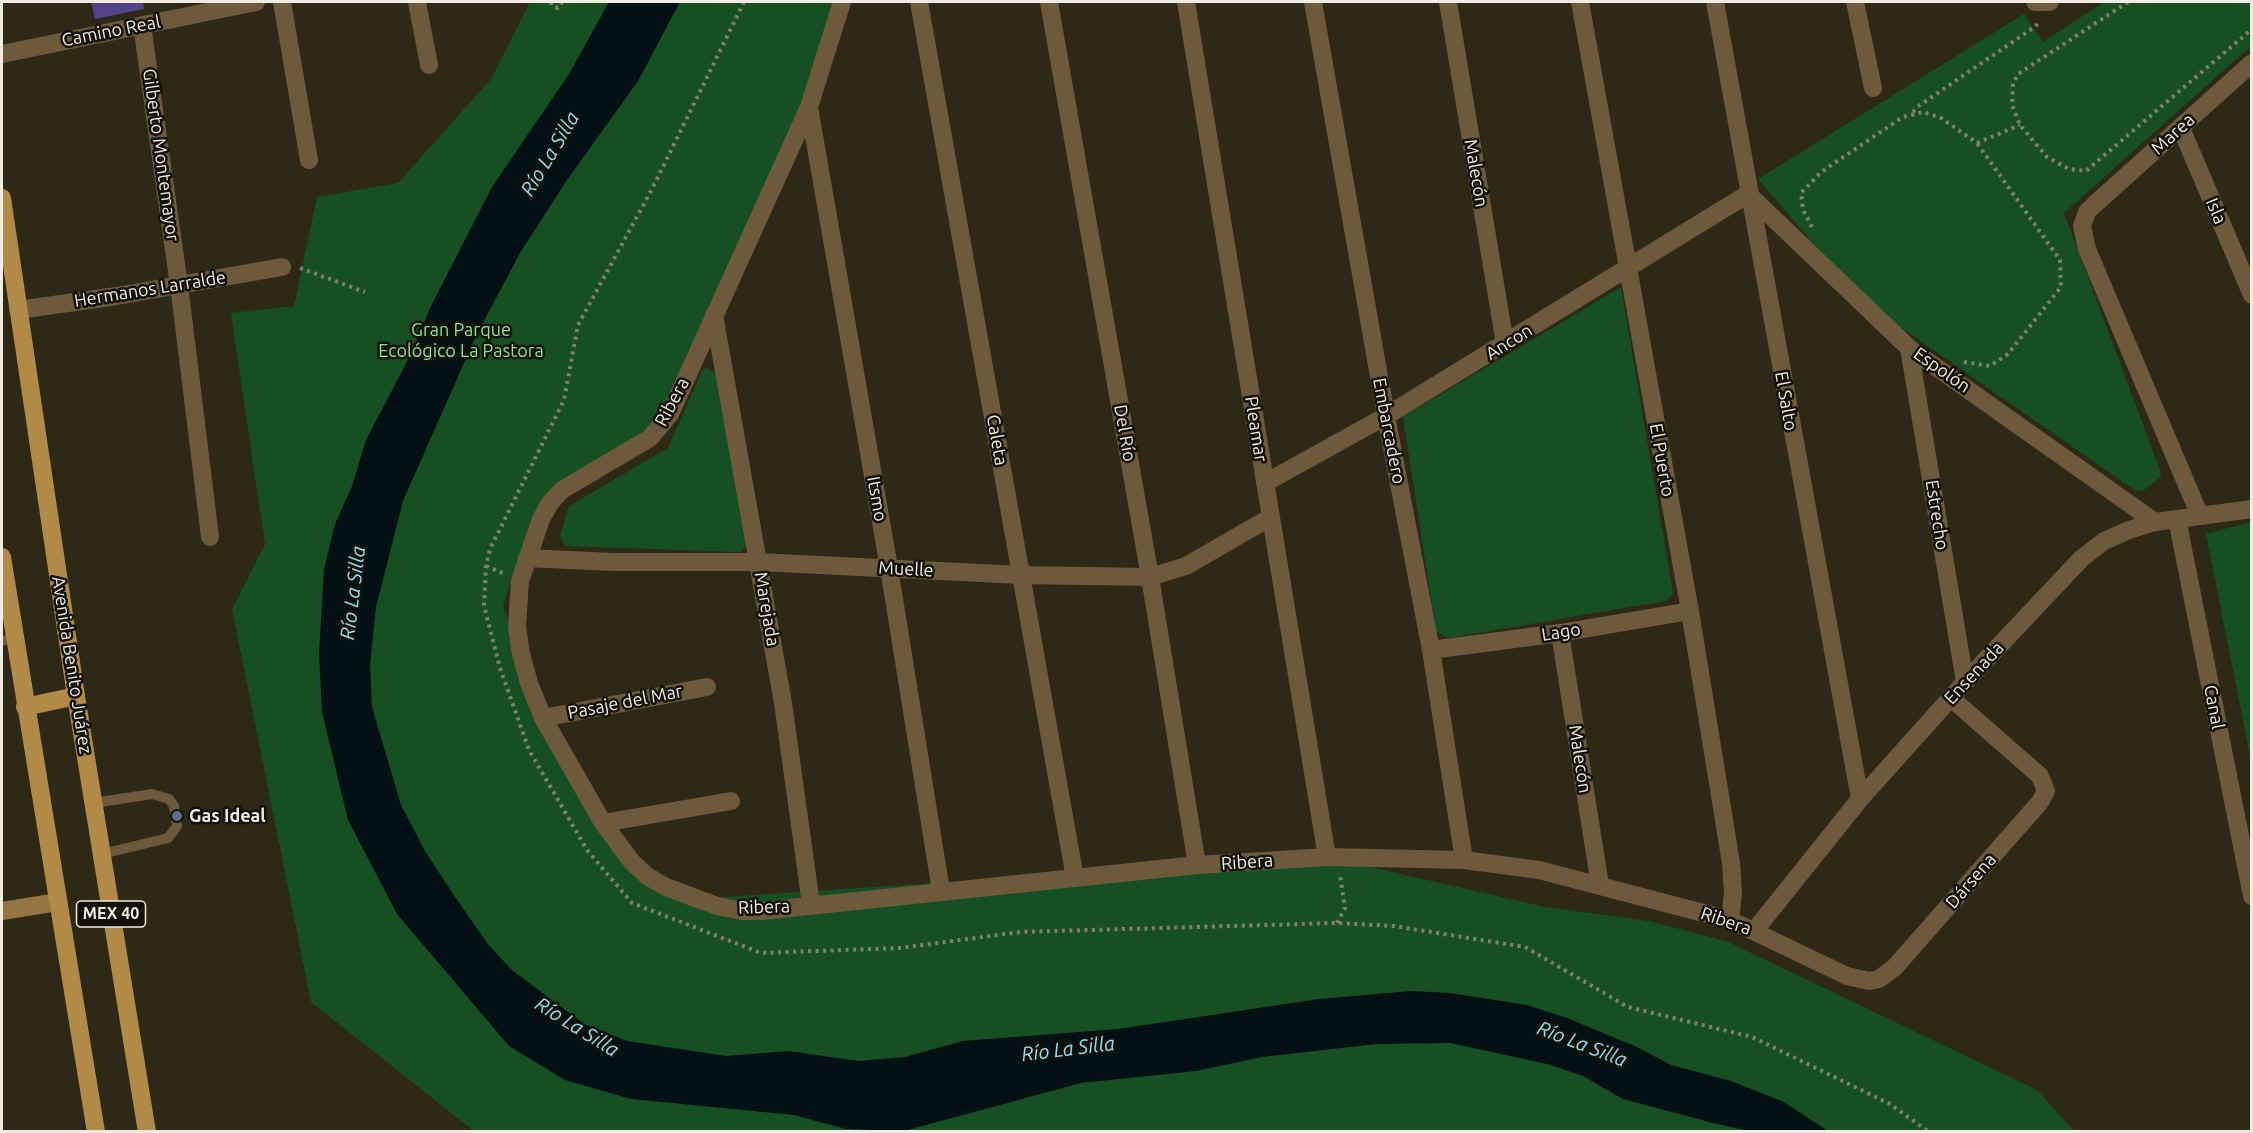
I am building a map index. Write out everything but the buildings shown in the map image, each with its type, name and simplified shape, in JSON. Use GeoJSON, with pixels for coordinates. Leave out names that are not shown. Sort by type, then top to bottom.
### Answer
{"type":"FeatureCollection","features":[{"type":"Feature","properties":{"kind":"main road","name":"Avenida Benito Juárez"},"geometry":{"type":"LineString","coordinates":[[2,198],[76,696],[147,1131]]}},
{"type":"Feature","properties":{"kind":"main road","name":"MEX 40"},"geometry":{"type":"LineString","coordinates":[[2,557],[8,639],[25,708],[96,1131]]}},
{"type":"Feature","properties":{"kind":"main road"},"geometry":{"type":"LineString","coordinates":[[25,708],[76,696]]}},
{"type":"Feature","properties":{"kind":"street","name":"Camino Real"},"geometry":{"type":"LineString","coordinates":[[2,54],[255,2]]}},
{"type":"Feature","properties":{"kind":"street"},"geometry":{"type":"LineString","coordinates":[[282,2],[309,160]]}},
{"type":"Feature","properties":{"kind":"street"},"geometry":{"type":"LineString","coordinates":[[417,2],[429,64]]}},
{"type":"Feature","properties":{"kind":"street","name":"Ribera"},"geometry":{"type":"LineString","coordinates":[[842,2],[810,107],[670,414],[661,428],[637,448],[562,490],[550,503],[541,519],[519,589],[517,627],[529,683],[543,718],[603,824],[632,862],[647,876],[694,898],[742,912],[1197,865],[1332,857],[1464,860],[1539,870],[1730,920],[1854,979],[1879,980]]}},
{"type":"Feature","properties":{"kind":"street","name":"Caleta"},"geometry":{"type":"LineString","coordinates":[[919,2],[1075,878]]}},
{"type":"Feature","properties":{"kind":"street","name":"Del Río"},"geometry":{"type":"LineString","coordinates":[[1049,2],[1150,577],[1197,865]]}},
{"type":"Feature","properties":{"kind":"street","name":"Pleamar"},"geometry":{"type":"LineString","coordinates":[[1186,2],[1265,483],[1332,857]]}},
{"type":"Feature","properties":{"kind":"street","name":"Embarcadero"},"geometry":{"type":"LineString","coordinates":[[1313,2],[1386,416],[1431,650],[1464,860]]}},
{"type":"Feature","properties":{"kind":"street","name":"Malecón"},"geometry":{"type":"LineString","coordinates":[[1448,2],[1505,344]]}},
{"type":"Feature","properties":{"kind":"street","name":"El Puerto"},"geometry":{"type":"LineString","coordinates":[[1580,2],[1690,611],[1731,863],[1734,893],[1730,920]]}},
{"type":"Feature","properties":{"kind":"street","name":"El Salto"},"geometry":{"type":"LineString","coordinates":[[1715,2],[1748,194],[1860,799]]}},
{"type":"Feature","properties":{"kind":"street"},"geometry":{"type":"LineString","coordinates":[[1855,2],[1874,88]]}},
{"type":"Feature","properties":{"kind":"street","name":"Gilberto Montemayor"},"geometry":{"type":"LineString","coordinates":[[142,25],[179,285],[210,537]]}},
{"type":"Feature","properties":{"kind":"street","name":"Marea"},"geometry":{"type":"LineString","coordinates":[[2200,516],[2087,249],[2082,226],[2087,212],[2094,205],[2252,63]]}},
{"type":"Feature","properties":{"kind":"street","name":"Itsmo"},"geometry":{"type":"LineString","coordinates":[[810,107],[889,568],[941,891]]}},
{"type":"Feature","properties":{"kind":"street","name":"Isla"},"geometry":{"type":"LineString","coordinates":[[2181,128],[2252,295]]}},
{"type":"Feature","properties":{"kind":"street","name":"Ancon"},"geometry":{"type":"LineString","coordinates":[[1265,483],[1386,416],[1748,194]]}},
{"type":"Feature","properties":{"kind":"street","name":"Espolón"},"geometry":{"type":"LineString","coordinates":[[1748,194],[1909,348],[2155,522]]}},
{"type":"Feature","properties":{"kind":"street","name":"Hermanos Larralde"},"geometry":{"type":"LineString","coordinates":[[18,310],[282,267]]}},
{"type":"Feature","properties":{"kind":"street","name":"Marejada"},"geometry":{"type":"LineString","coordinates":[[714,315],[783,703],[811,904]]}},
{"type":"Feature","properties":{"kind":"street","name":"Estrecho"},"geometry":{"type":"LineString","coordinates":[[1909,348],[1965,682]]}},
{"type":"Feature","properties":{"kind":"street","name":"Ensenada"},"geometry":{"type":"LineString","coordinates":[[1755,930],[1860,799],[1965,682],[2081,559],[2104,541],[2155,522],[2252,509]]}},
{"type":"Feature","properties":{"kind":"street","name":"Muelle"},"geometry":{"type":"LineString","coordinates":[[527,558],[613,562],[759,562],[1021,576],[1150,577],[1186,567],[1271,517]]}},
{"type":"Feature","properties":{"kind":"street","name":"Canal"},"geometry":{"type":"LineString","coordinates":[[2177,519],[2252,896]]}},
{"type":"Feature","properties":{"kind":"street","name":"Lago"},"geometry":{"type":"LineString","coordinates":[[1431,650],[1560,633],[1690,611]]}},
{"type":"Feature","properties":{"kind":"street","name":"Malecón"},"geometry":{"type":"LineString","coordinates":[[1560,633],[1600,885]]}},
{"type":"Feature","properties":{"kind":"street","name":"Pasaje del Mar"},"geometry":{"type":"LineString","coordinates":[[543,718],[707,687]]}},
{"type":"Feature","properties":{"kind":"street","name":"Dársena"},"geometry":{"type":"LineString","coordinates":[[1879,980],[1895,967],[2044,797],[2046,787],[2040,776],[1951,698]]}},
{"type":"Feature","properties":{"kind":"street"},"geometry":{"type":"LineString","coordinates":[[603,824],[731,801]]}},
{"type":"Feature","properties":{"kind":"street"},"geometry":{"type":"LineString","coordinates":[[2,911],[58,902]]}},
{"type":"Feature","properties":{"kind":"lane"},"geometry":{"type":"LineString","coordinates":[[94,803],[152,794],[169,799],[174,806],[177,826],[168,838],[102,854]]}},
{"type":"Feature","properties":{"kind":"path"},"geometry":{"type":"LineString","coordinates":[[551,2],[552,6],[558,8],[562,2]]}},
{"type":"Feature","properties":{"kind":"path"},"geometry":{"type":"LineString","coordinates":[[744,2],[651,189],[578,325],[564,400],[490,549],[488,558],[484,606],[500,668],[529,750],[587,850],[632,903],[761,953],[900,948],[1020,932],[1337,923],[1394,926],[1525,946],[1628,1007],[1752,1037],[1890,1104],[1929,1131]]}},
{"type":"Feature","properties":{"kind":"path"},"geometry":{"type":"LineString","coordinates":[[1815,234],[1803,210],[1802,193],[1821,172],[1913,113],[1917,107],[2036,26],[2043,2]]}},
{"type":"Feature","properties":{"kind":"path"},"geometry":{"type":"LineString","coordinates":[[2128,2],[2018,74],[2013,84],[2012,105],[2020,125],[2054,162],[2069,170],[2086,171],[2252,29]]}},
{"type":"Feature","properties":{"kind":"path"},"geometry":{"type":"LineString","coordinates":[[1913,113],[1923,112],[1941,118],[1977,143],[2060,260],[2061,287],[2008,354],[1990,366],[1965,363],[1957,358]]}},
{"type":"Feature","properties":{"kind":"path"},"geometry":{"type":"LineString","coordinates":[[1977,143],[2020,125]]}},
{"type":"Feature","properties":{"kind":"path"},"geometry":{"type":"LineString","coordinates":[[282,267],[295,266],[365,292]]}},
{"type":"Feature","properties":{"kind":"path"},"geometry":{"type":"LineString","coordinates":[[1332,857],[1345,908],[1337,923]]}},
{"type":"Feature","properties":{"kind":"green space","name":"Gran Parque Ecológico La Pastora"},"geometry":{"type":"Polygon","coordinates":[[[530,2],[842,2],[827,56],[670,414],[562,490],[512,578],[503,606],[543,718],[632,862],[694,899],[1327,857],[1545,907],[1648,921],[1726,941],[2037,1090],[2074,1131],[474,1131],[311,1002],[232,609],[265,544],[231,313],[294,306],[317,197],[398,183],[491,79],[530,2]]]}},
{"type":"Feature","properties":{"kind":"green space"},"geometry":{"type":"Polygon","coordinates":[[[2104,2],[2251,2],[2251,46],[2064,213],[2160,470],[2161,477],[2144,490],[2136,491],[1863,301],[1758,179],[2024,14],[2043,42],[2104,2]]]}},
{"type":"Feature","properties":{"kind":"green space"},"geometry":{"type":"Polygon","coordinates":[[[1621,287],[1673,593],[1666,601],[1448,638],[1436,631],[1403,417],[1621,287]]]}},
{"type":"Feature","properties":{"kind":"green space"},"geometry":{"type":"Polygon","coordinates":[[[707,367],[717,374],[749,542],[740,552],[565,546],[560,536],[569,506],[668,448],[702,371],[707,367]]]}},
{"type":"Feature","properties":{"kind":"green space"},"geometry":{"type":"Polygon","coordinates":[[[2252,522],[2251,761],[2206,534],[2252,522]]]}},
{"type":"Feature","properties":{"kind":"water","name":"Río La Silla"},"geometry":{"type":"Polygon","coordinates":[[[609,2],[680,2],[638,81],[567,180],[520,253],[476,336],[403,501],[376,607],[370,665],[372,707],[401,805],[425,851],[455,897],[487,943],[512,970],[584,1024],[627,1041],[726,1056],[788,1051],[859,1061],[905,1057],[963,1041],[1118,1029],[1319,999],[1411,991],[1450,993],[1527,1005],[1567,1018],[1637,1047],[1671,1065],[1731,1081],[1784,1102],[1828,1131],[1749,1131],[1713,1123],[1623,1099],[1583,1076],[1547,1064],[1450,1043],[1376,1044],[1262,1057],[1196,1071],[1081,1083],[904,1131],[846,1129],[794,1115],[631,1099],[565,1080],[509,1046],[397,914],[348,820],[322,712],[319,654],[324,569],[335,524],[352,486],[366,440],[412,352],[430,308],[492,187],[569,74],[609,2]]]}},
{"type":"Feature","properties":{"kind":"place","name":"Gas Ideal"},"geometry":{"type":"Point","coordinates":[177,816]}}]}
